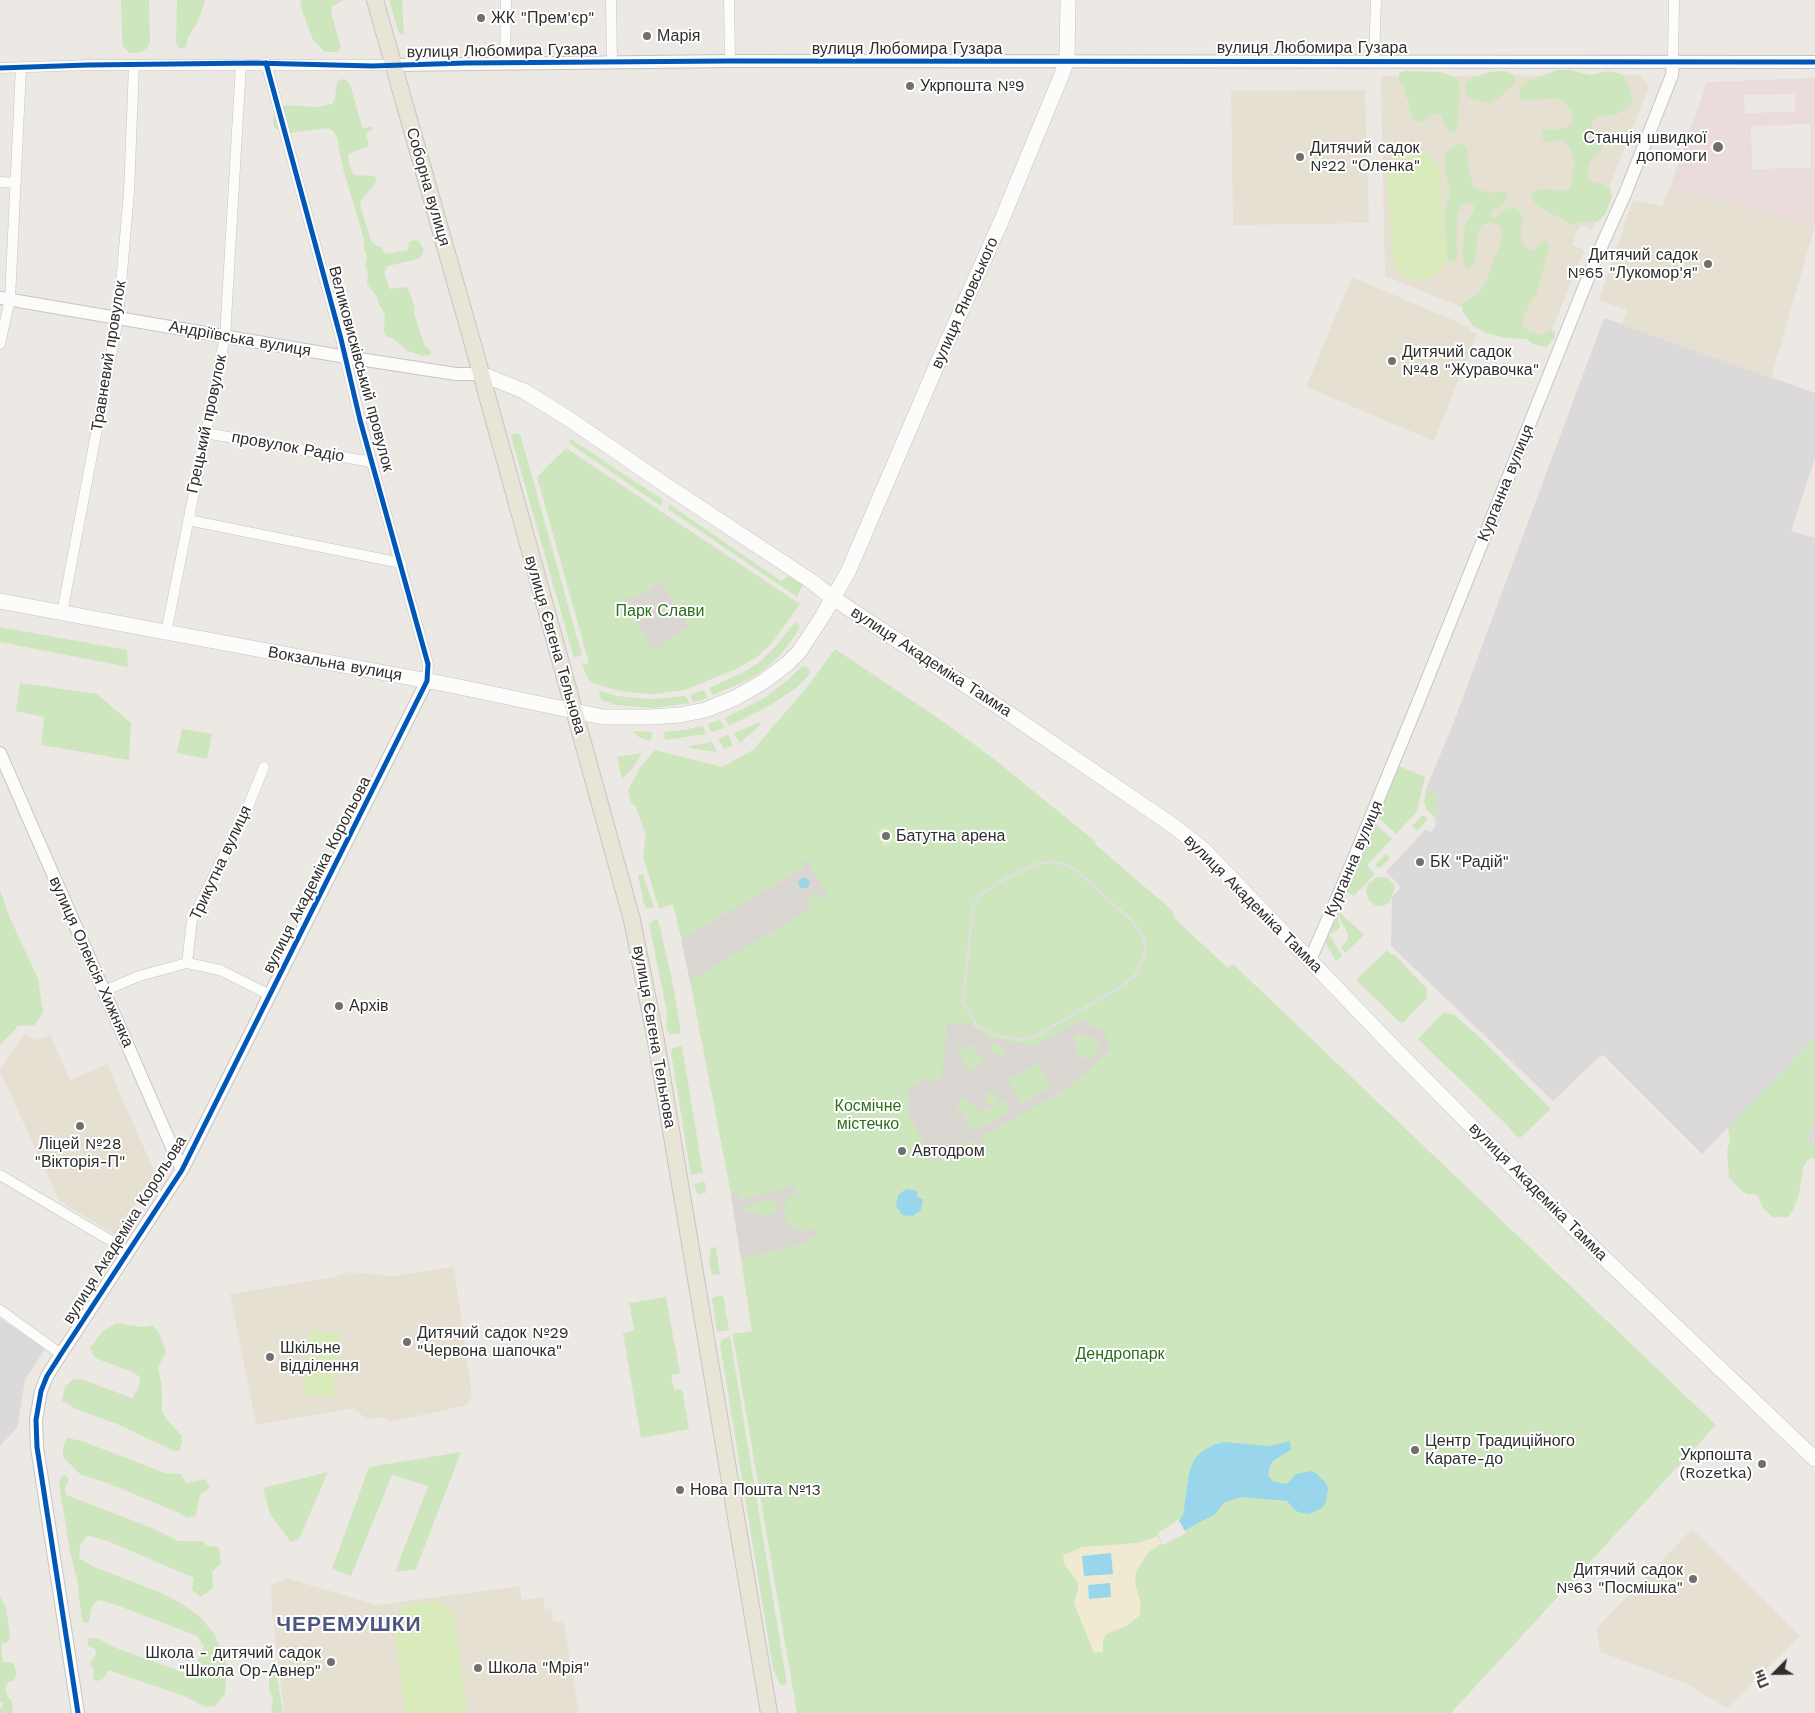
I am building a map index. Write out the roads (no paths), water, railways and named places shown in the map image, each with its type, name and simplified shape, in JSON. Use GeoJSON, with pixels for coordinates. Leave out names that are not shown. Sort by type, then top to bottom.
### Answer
{"type":"FeatureCollection","features":[{"type":"Feature","properties":{"kind":"main road","name":"Соборна вулиця"},"geometry":{"type":"LineString","coordinates":[[375,0],[481,374]]}},
{"type":"Feature","properties":{"kind":"main road","name":"вулиця Яновського"},"geometry":{"type":"LineString","coordinates":[[833,598],[848,572],[1000,224],[1067,60],[1068,0]]}},
{"type":"Feature","properties":{"kind":"main road","name":"вулиця Академіка Тамма"},"geometry":{"type":"LineString","coordinates":[[481,374],[524,391],[566,417],[811,581],[833,598],[998,706],[1172,825],[1204,850],[1402,1056],[1601,1255],[1815,1459]]}},
{"type":"Feature","properties":{"kind":"main road","name":"вулиця Євгена Тельнова"},"geometry":{"type":"LineString","coordinates":[[481,374],[632,920],[656,1042],[770,1713]]}},
{"type":"Feature","properties":{"kind":"main road","name":"Вокзальна вулиця"},"geometry":{"type":"LineString","coordinates":[[0,601],[427,681],[603,717],[651,717],[680,715],[705,710],[735,698],[763,682],[787,664],[799,652],[833,598]]}},
{"type":"Feature","properties":{"kind":"street"},"geometry":{"type":"LineString","coordinates":[[505,62],[506,0]]}},
{"type":"Feature","properties":{"kind":"street"},"geometry":{"type":"LineString","coordinates":[[611,0],[612,62]]}},
{"type":"Feature","properties":{"kind":"street"},"geometry":{"type":"LineString","coordinates":[[729,0],[730,61]]}},
{"type":"Feature","properties":{"kind":"street"},"geometry":{"type":"LineString","coordinates":[[1374,61],[1376,0]]}},
{"type":"Feature","properties":{"kind":"street","name":"Курганна вулиця"},"geometry":{"type":"LineString","coordinates":[[1310,960],[1349,872],[1596,258],[1625,194],[1672,75],[1674,0]]}},
{"type":"Feature","properties":{"kind":"street","name":"вулиця Любомира Гузара"},"geometry":{"type":"LineString","coordinates":[[0,68],[88,65],[266,64],[328,66],[505,62],[730,61],[1673,60],[1815,62]]}},
{"type":"Feature","properties":{"kind":"street","name":"Грецький провулок"},"geometry":{"type":"LineString","coordinates":[[166,633],[225,337],[241,64]]}},
{"type":"Feature","properties":{"kind":"street","name":"Великовисківський провулок"},"geometry":{"type":"LineString","coordinates":[[266,64],[428,664],[427,681]]}},
{"type":"Feature","properties":{"kind":"street","name":"Травневий провулок"},"geometry":{"type":"LineString","coordinates":[[62,613],[118,318],[129,192],[134,65]]}},
{"type":"Feature","properties":{"kind":"street"},"geometry":{"type":"LineString","coordinates":[[0,344],[16,183],[21,67]]}},
{"type":"Feature","properties":{"kind":"street"},"geometry":{"type":"LineString","coordinates":[[0,182],[16,183]]}},
{"type":"Feature","properties":{"kind":"street","name":"Андріївська вулиця"},"geometry":{"type":"LineString","coordinates":[[5,298],[346,357],[456,374],[481,374]]}},
{"type":"Feature","properties":{"kind":"street","name":"провулок Радіо"},"geometry":{"type":"LineString","coordinates":[[205,433],[372,462]]}},
{"type":"Feature","properties":{"kind":"street"},"geometry":{"type":"LineString","coordinates":[[188,520],[401,563]]}},
{"type":"Feature","properties":{"kind":"street","name":"вулиця Академіка Корольова"},"geometry":{"type":"LineString","coordinates":[[78,1713],[36,1434],[41,1391],[47,1376],[61,1354],[182,1170],[427,681]]}},
{"type":"Feature","properties":{"kind":"street","name":"вулиця Олексія Хижняка"},"geometry":{"type":"LineString","coordinates":[[0,753],[182,1170]]}},
{"type":"Feature","properties":{"kind":"street","name":"Трикутна вулиця"},"geometry":{"type":"LineString","coordinates":[[187,963],[192,920],[247,809],[264,767]]}},
{"type":"Feature","properties":{"kind":"street"},"geometry":{"type":"LineString","coordinates":[[104,991],[139,976],[187,963],[220,970],[270,995]]}},
{"type":"Feature","properties":{"kind":"street"},"geometry":{"type":"LineString","coordinates":[[0,1175],[128,1252]]}},
{"type":"Feature","properties":{"kind":"street"},"geometry":{"type":"LineString","coordinates":[[0,1310],[61,1354]]}},
{"type":"Feature","properties":{"kind":"water"},"geometry":{"type":"Polygon","coordinates":[[[804,877],[810,883],[804,889],[798,883],[804,877]]]}},
{"type":"Feature","properties":{"kind":"water"},"geometry":{"type":"Polygon","coordinates":[[[906,1189],[917,1191],[917,1197],[923,1199],[921,1210],[913,1216],[902,1215],[896,1206],[898,1195],[906,1189]]]}},
{"type":"Feature","properties":{"kind":"water"},"geometry":{"type":"Polygon","coordinates":[[[1290,1441],[1291,1450],[1272,1462],[1268,1476],[1274,1482],[1287,1484],[1296,1474],[1310,1471],[1316,1473],[1326,1483],[1328,1489],[1326,1502],[1322,1508],[1309,1514],[1296,1511],[1287,1501],[1242,1497],[1225,1502],[1215,1514],[1162,1543],[1158,1536],[1175,1526],[1183,1516],[1189,1473],[1194,1460],[1201,1452],[1213,1445],[1224,1442],[1270,1446],[1290,1441]]]}},
{"type":"Feature","properties":{"kind":"water"},"geometry":{"type":"Polygon","coordinates":[[[1111,1553],[1113,1574],[1084,1576],[1082,1556],[1111,1553]]]}},
{"type":"Feature","properties":{"kind":"water"},"geometry":{"type":"Polygon","coordinates":[[[1110,1583],[1111,1597],[1089,1599],[1088,1585],[1110,1583]]]}},
{"type":"Feature","properties":{"kind":"railway"},"geometry":{"type":"LineString","coordinates":[[1053,862],[1067,865],[1077,871],[1130,919],[1141,933],[1146,946],[1144,958],[1135,975],[1124,985],[1036,1036],[1022,1040],[993,1035],[976,1025],[963,1001],[973,908],[979,896],[1006,878],[1036,864],[1053,862]]}},
{"type":"Feature","properties":{"kind":"place","name":"ЖК \"Прем'єр\""},"geometry":{"type":"Point","coordinates":[481,18]}},
{"type":"Feature","properties":{"kind":"place","name":"Марія"},"geometry":{"type":"Point","coordinates":[647,36]}},
{"type":"Feature","properties":{"kind":"place","name":"Укрпошта №9"},"geometry":{"type":"Point","coordinates":[910,86]}},
{"type":"Feature","properties":{"kind":"place","name":"Станція швидкої допомоги"},"geometry":{"type":"Point","coordinates":[1718,147]}},
{"type":"Feature","properties":{"kind":"place","name":"Дитячий садок №22 \"Оленка\""},"geometry":{"type":"Point","coordinates":[1300,157]}},
{"type":"Feature","properties":{"kind":"place","name":"Дитячий садок №65 \"Лукомор'я\""},"geometry":{"type":"Point","coordinates":[1708,264]}},
{"type":"Feature","properties":{"kind":"place","name":"Дитячий садок №48 \"Журавочка\""},"geometry":{"type":"Point","coordinates":[1392,361]}},
{"type":"Feature","properties":{"kind":"place","name":"Батутна арена"},"geometry":{"type":"Point","coordinates":[886,836]}},
{"type":"Feature","properties":{"kind":"place","name":"БК \"Радій\""},"geometry":{"type":"Point","coordinates":[1420,862]}},
{"type":"Feature","properties":{"kind":"place","name":"Архів"},"geometry":{"type":"Point","coordinates":[339,1006]}},
{"type":"Feature","properties":{"kind":"place","name":"Ліцей №28 \"Вікторія-П\""},"geometry":{"type":"Point","coordinates":[80,1126]}},
{"type":"Feature","properties":{"kind":"place","name":"Автодром"},"geometry":{"type":"Point","coordinates":[902,1151]}},
{"type":"Feature","properties":{"kind":"place","name":"Дитячий садок №29 \"Червона шапочка\""},"geometry":{"type":"Point","coordinates":[407,1342]}},
{"type":"Feature","properties":{"kind":"place","name":"Шкільне відділення"},"geometry":{"type":"Point","coordinates":[270,1357]}},
{"type":"Feature","properties":{"kind":"place","name":"Центр Традиційного Карате-до"},"geometry":{"type":"Point","coordinates":[1415,1450]}},
{"type":"Feature","properties":{"kind":"place","name":"Укрпошта (Rozetka)"},"geometry":{"type":"Point","coordinates":[1762,1464]}},
{"type":"Feature","properties":{"kind":"place","name":"Нова Пошта №13"},"geometry":{"type":"Point","coordinates":[680,1490]}},
{"type":"Feature","properties":{"kind":"place","name":"Дитячий садок №63 \"Посмішка\""},"geometry":{"type":"Point","coordinates":[1693,1579]}},
{"type":"Feature","properties":{"kind":"place","name":"Школа - дитячий садок \"Школа Ор-Авнер\""},"geometry":{"type":"Point","coordinates":[331,1662]}},
{"type":"Feature","properties":{"kind":"place","name":"Школа \"Мрія\""},"geometry":{"type":"Point","coordinates":[478,1668]}},
{"type":"Feature","properties":{"kind":"district","name":"ЧЕРЕМУШКИ"},"geometry":{"type":"Point","coordinates":[349,1625]}},
{"type":"Feature","properties":{"kind":"park label","name":"Парк Слави"},"geometry":{"type":"Point","coordinates":[660,611]}},
{"type":"Feature","properties":{"kind":"park label","name":"Космічне містечко"},"geometry":{"type":"Point","coordinates":[868,1115]}},
{"type":"Feature","properties":{"kind":"park label","name":"Дендропарк"},"geometry":{"type":"Point","coordinates":[1120,1354]}}]}
